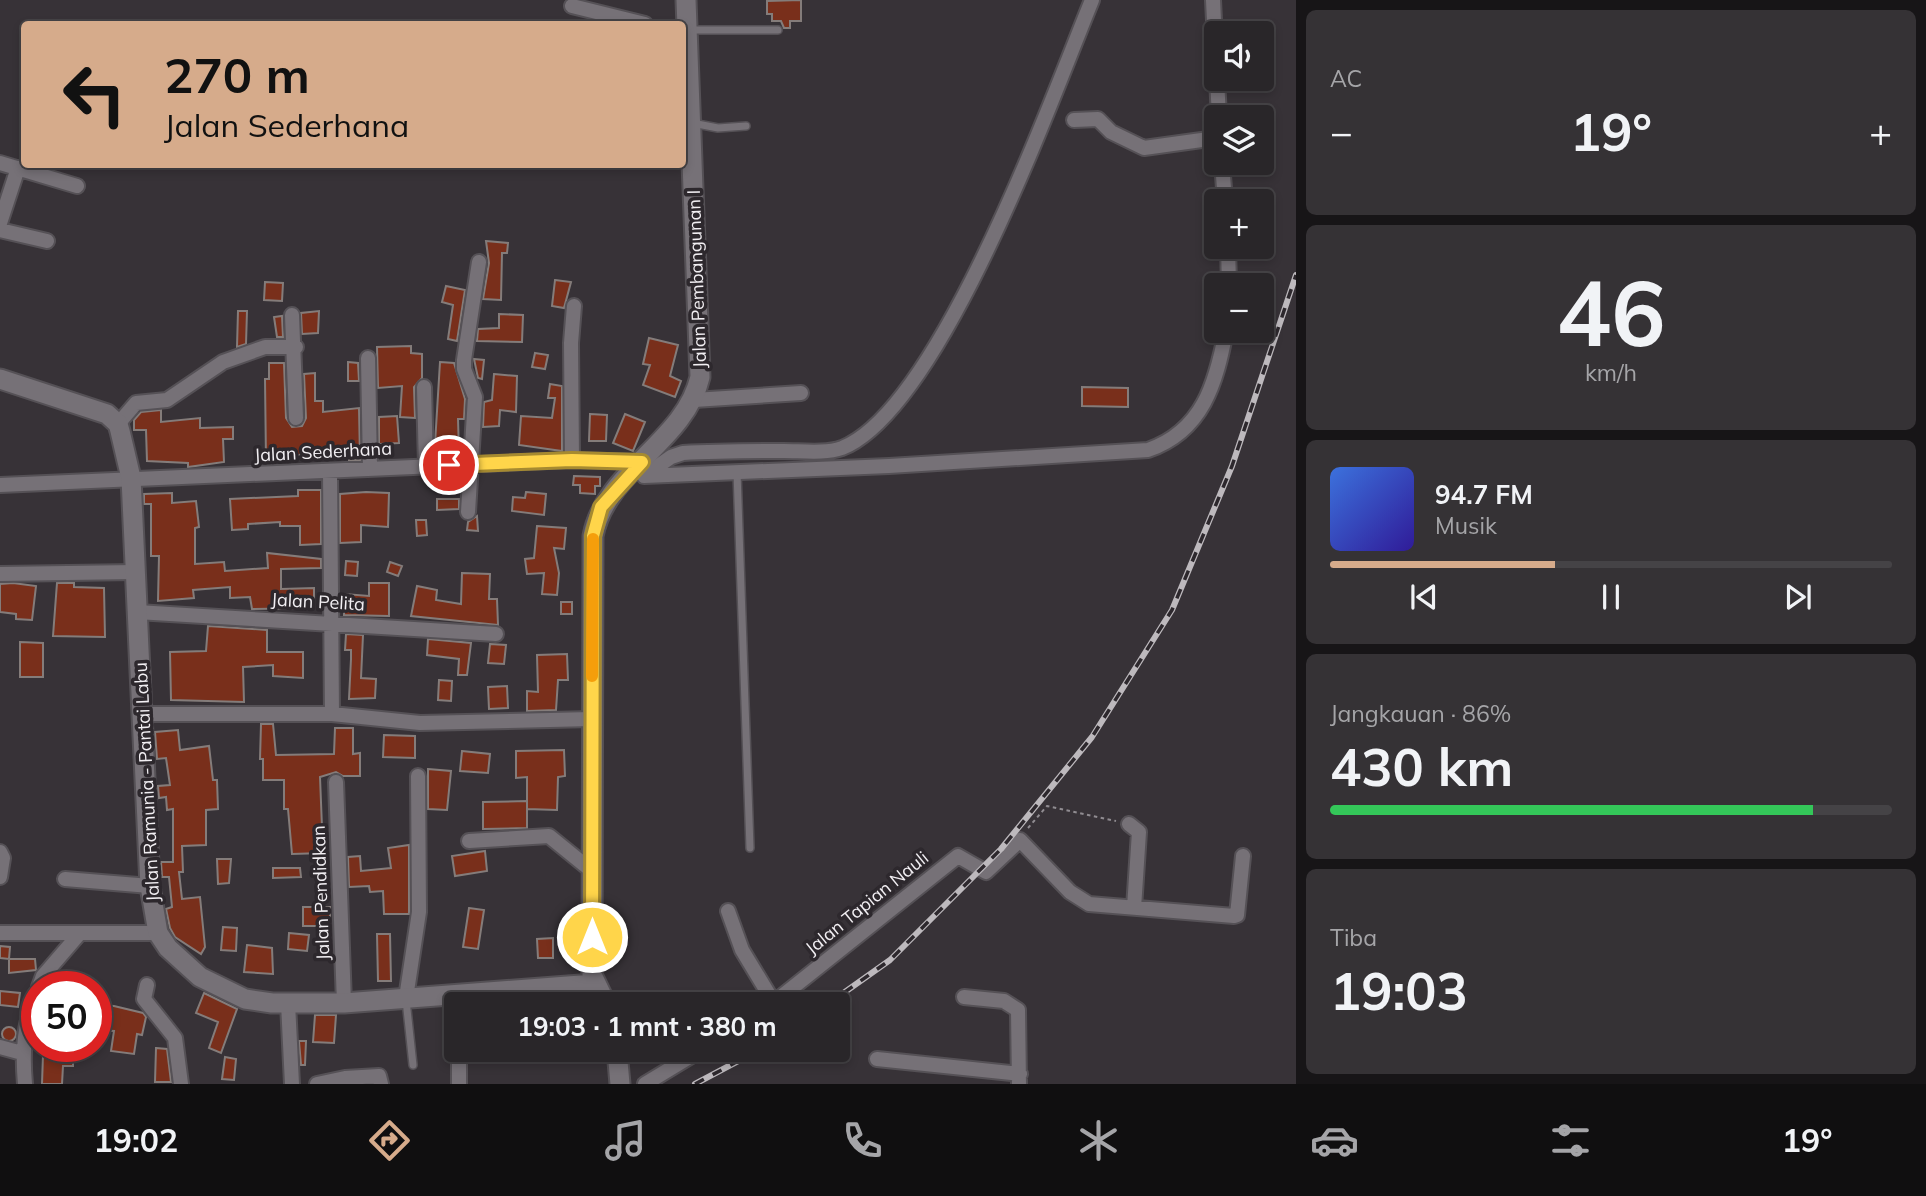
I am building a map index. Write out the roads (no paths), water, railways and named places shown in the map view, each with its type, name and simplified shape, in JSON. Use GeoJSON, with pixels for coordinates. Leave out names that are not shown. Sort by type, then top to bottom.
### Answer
{"type":"FeatureCollection","features":[{"type":"Feature","properties":{"kind":"main road","name":"Jalan Pembangunan I"},"geometry":{"type":"LineString","coordinates":[[594,984],[593,536],[601,507],[638,471],[694,400],[700,377],[686,0]]}},
{"type":"Feature","properties":{"kind":"main road"},"geometry":{"type":"LineString","coordinates":[[0,379],[107,414],[118,424]]}},
{"type":"Feature","properties":{"kind":"main road","name":"Jalan Ramunia - Pantai Labu"},"geometry":{"type":"LineString","coordinates":[[118,424],[131,478],[150,886],[158,933]]}},
{"type":"Feature","properties":{"kind":"main road"},"geometry":{"type":"LineString","coordinates":[[158,933],[168,948],[200,977],[245,999],[288,1003],[344,1003],[406,998],[444,999]]}},
{"type":"Feature","properties":{"kind":"main road"},"geometry":{"type":"LineString","coordinates":[[522,992],[594,984],[599,992]]}},
{"type":"Feature","properties":{"kind":"main road"},"geometry":{"type":"LineString","coordinates":[[618,1062],[621,1084]]}},
{"type":"Feature","properties":{"kind":"street"},"geometry":{"type":"LineString","coordinates":[[638,471],[683,453],[835,450],[860,437],[887,415],[902,398],[927,360],[998,225],[1092,0]]}},
{"type":"Feature","properties":{"kind":"street"},"geometry":{"type":"LineString","coordinates":[[1213,0],[1214,21]]}},
{"type":"Feature","properties":{"kind":"street"},"geometry":{"type":"LineString","coordinates":[[572,6],[633,21]]}},
{"type":"Feature","properties":{"kind":"street"},"geometry":{"type":"LineString","coordinates":[[1074,120],[1100,120],[1111,132],[1144,148],[1204,140]]}},
{"type":"Feature","properties":{"kind":"street"},"geometry":{"type":"LineString","coordinates":[[0,163],[77,186]]}},
{"type":"Feature","properties":{"kind":"street"},"geometry":{"type":"LineString","coordinates":[[0,223],[18,168]]}},
{"type":"Feature","properties":{"kind":"street"},"geometry":{"type":"LineString","coordinates":[[0,230],[47,241]]}},
{"type":"Feature","properties":{"kind":"street"},"geometry":{"type":"LineString","coordinates":[[468,512],[475,397],[464,369],[464,360],[479,262]]}},
{"type":"Feature","properties":{"kind":"street"},"geometry":{"type":"LineString","coordinates":[[572,460],[571,343],[574,306]]}},
{"type":"Feature","properties":{"kind":"street"},"geometry":{"type":"LineString","coordinates":[[292,315],[296,347],[296,418]]}},
{"type":"Feature","properties":{"kind":"street","name":"Jalan Sederhana"},"geometry":{"type":"LineString","coordinates":[[0,485],[572,460],[638,471],[737,472],[889,466],[1148,450],[1185,430],[1205,404],[1224,343]]}},
{"type":"Feature","properties":{"kind":"street"},"geometry":{"type":"LineString","coordinates":[[118,424],[136,403],[167,400],[223,362],[265,347],[296,347]]}},
{"type":"Feature","properties":{"kind":"street"},"geometry":{"type":"LineString","coordinates":[[368,358],[370,470]]}},
{"type":"Feature","properties":{"kind":"street"},"geometry":{"type":"LineString","coordinates":[[424,387],[426,466]]}},
{"type":"Feature","properties":{"kind":"street"},"geometry":{"type":"LineString","coordinates":[[694,400],[801,393]]}},
{"type":"Feature","properties":{"kind":"street"},"geometry":{"type":"LineString","coordinates":[[330,471],[332,714]]}},
{"type":"Feature","properties":{"kind":"street"},"geometry":{"type":"LineString","coordinates":[[0,574],[135,572]]}},
{"type":"Feature","properties":{"kind":"street","name":"Jalan Pelita"},"geometry":{"type":"LineString","coordinates":[[137,612],[496,634]]}},
{"type":"Feature","properties":{"kind":"street"},"geometry":{"type":"LineString","coordinates":[[144,714],[332,714],[420,723],[592,719]]}},
{"type":"Feature","properties":{"kind":"street"},"geometry":{"type":"LineString","coordinates":[[406,998],[419,912],[418,776]]}},
{"type":"Feature","properties":{"kind":"street","name":"Jalan Pendidkan"},"geometry":{"type":"LineString","coordinates":[[336,782],[344,1003]]}},
{"type":"Feature","properties":{"kind":"street"},"geometry":{"type":"LineString","coordinates":[[1129,824],[1139,832],[1134,908],[1237,915],[1243,856]]}},
{"type":"Feature","properties":{"kind":"street"},"geometry":{"type":"LineString","coordinates":[[469,841],[549,836],[592,871]]}},
{"type":"Feature","properties":{"kind":"street","name":"Jalan Tapian Nauli"},"geometry":{"type":"LineString","coordinates":[[788,992],[954,858],[962,857],[980,871],[986,872],[1020,840],[1082,901],[1134,908]]}},
{"type":"Feature","properties":{"kind":"street"},"geometry":{"type":"LineString","coordinates":[[0,852],[3,858],[0,877]]}},
{"type":"Feature","properties":{"kind":"street"},"geometry":{"type":"LineString","coordinates":[[65,879],[150,886]]}},
{"type":"Feature","properties":{"kind":"street"},"geometry":{"type":"LineString","coordinates":[[728,911],[742,950],[766,992]]}},
{"type":"Feature","properties":{"kind":"street"},"geometry":{"type":"LineString","coordinates":[[0,933],[158,933]]}},
{"type":"Feature","properties":{"kind":"street"},"geometry":{"type":"LineString","coordinates":[[47,971],[80,933]]}},
{"type":"Feature","properties":{"kind":"street"},"geometry":{"type":"LineString","coordinates":[[147,985],[144,999],[177,1044],[181,1084]]}},
{"type":"Feature","properties":{"kind":"street"},"geometry":{"type":"LineString","coordinates":[[877,1059],[1020,1079],[1018,1010],[1004,1001],[964,997]]}},
{"type":"Feature","properties":{"kind":"street"},"geometry":{"type":"LineString","coordinates":[[288,1003],[292,1084]]}},
{"type":"Feature","properties":{"kind":"street"},"geometry":{"type":"LineString","coordinates":[[0,1047],[21,1053]]}},
{"type":"Feature","properties":{"kind":"street"},"geometry":{"type":"LineString","coordinates":[[23,1062],[25,1084]]}},
{"type":"Feature","properties":{"kind":"street"},"geometry":{"type":"LineString","coordinates":[[458,1084],[459,1062]]}},
{"type":"Feature","properties":{"kind":"street"},"geometry":{"type":"LineString","coordinates":[[645,1084],[681,1062]]}},
{"type":"Feature","properties":{"kind":"street"},"geometry":{"type":"LineString","coordinates":[[317,1084],[345,1078],[379,1076],[381,1084]]}},
{"type":"Feature","properties":{"kind":"lane"},"geometry":{"type":"LineString","coordinates":[[686,33],[778,30]]}},
{"type":"Feature","properties":{"kind":"lane"},"geometry":{"type":"LineString","coordinates":[[692,123],[718,128],[746,126]]}},
{"type":"Feature","properties":{"kind":"lane"},"geometry":{"type":"LineString","coordinates":[[737,472],[750,848]]}},
{"type":"Feature","properties":{"kind":"lane"},"geometry":{"type":"LineString","coordinates":[[406,998],[413,1065]]}},
{"type":"Feature","properties":{"kind":"railway"},"geometry":{"type":"LineString","coordinates":[[845,992],[890,960],[1001,849],[1092,737],[1172,610],[1232,466],[1296,275]]}},
{"type":"Feature","properties":{"kind":"railway"},"geometry":{"type":"LineString","coordinates":[[695,1084],[736,1062]]}}]}
